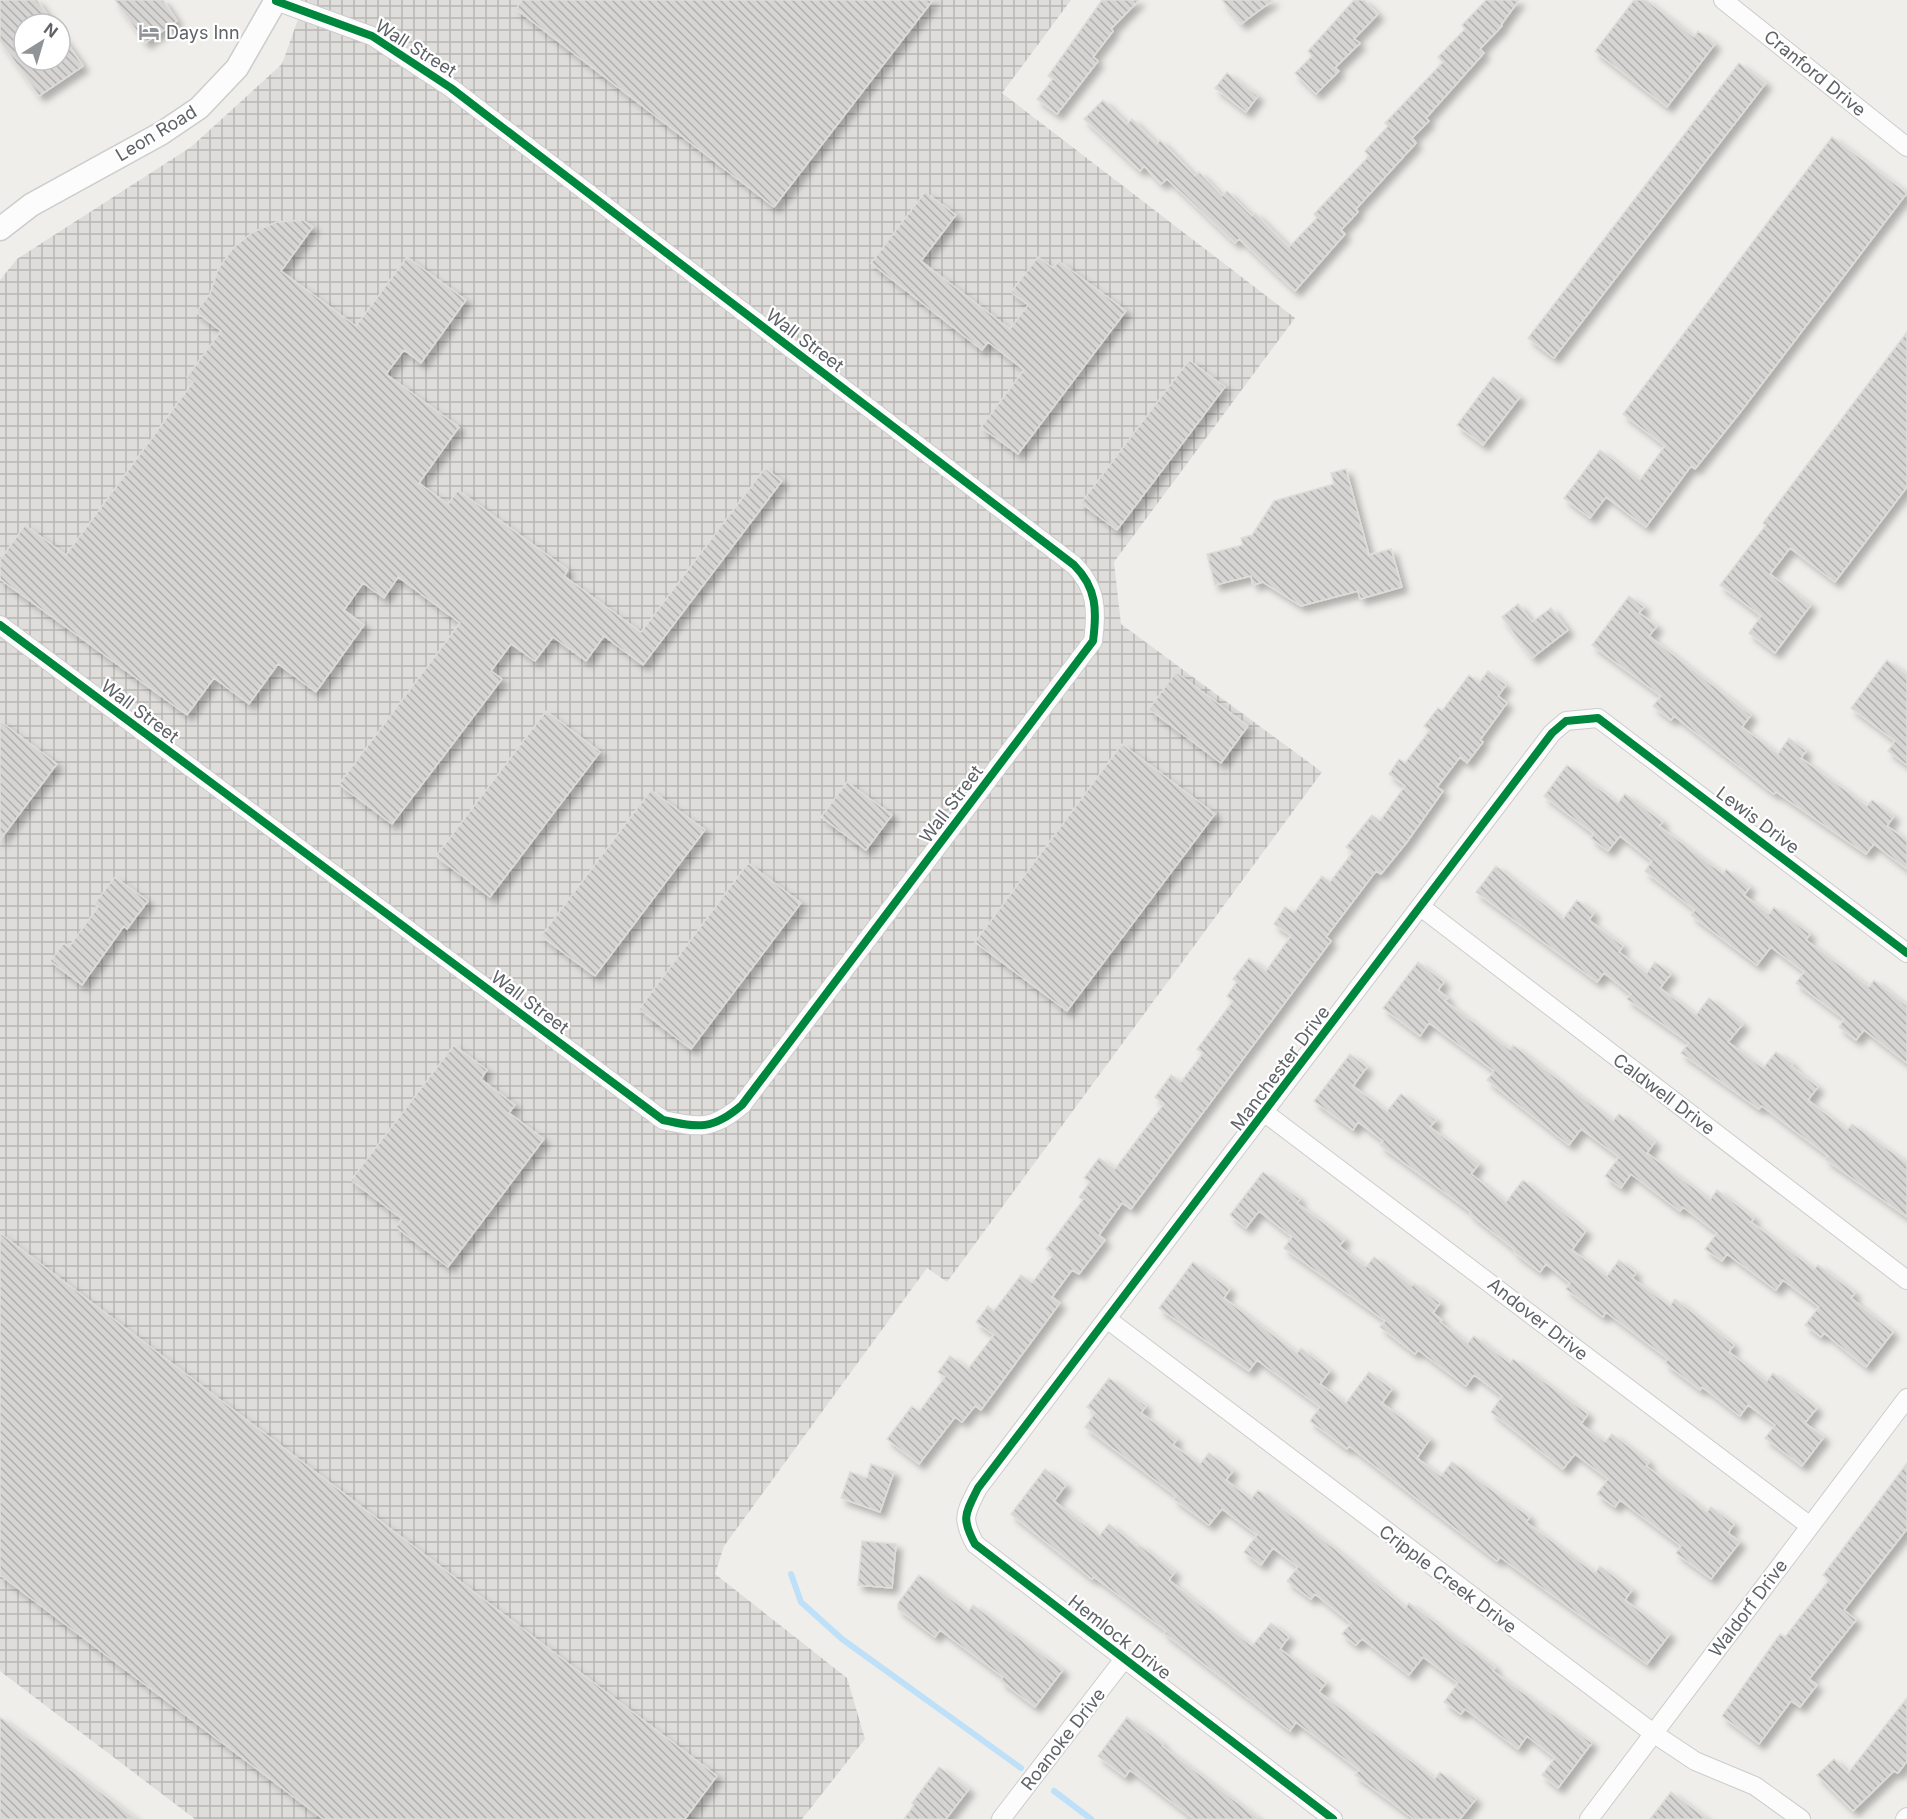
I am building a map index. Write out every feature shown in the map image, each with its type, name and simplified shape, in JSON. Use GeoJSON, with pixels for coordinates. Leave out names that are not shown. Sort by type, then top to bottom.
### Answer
{"type":"FeatureCollection","features":[{"type":"Feature","properties":{"kind":"street","name":"Leon Road"},"geometry":{"type":"LineString","coordinates":[[0,228],[31,205],[162,133],[199,108],[237,68],[276,0]]}},
{"type":"Feature","properties":{"kind":"street","name":"Wall Street"},"geometry":{"type":"LineString","coordinates":[[0,625],[663,1120],[697,1128],[727,1119],[742,1105],[1092,641],[1096,612],[1094,598],[1083,574],[1074,565],[451,88],[372,36],[276,0]]}},
{"type":"Feature","properties":{"kind":"street","name":"Cranford Drive"},"geometry":{"type":"LineString","coordinates":[[1724,0],[1907,147]]}},
{"type":"Feature","properties":{"kind":"street","name":"Manchester Drive"},"geometry":{"type":"LineString","coordinates":[[1007,1452],[1552,733],[1566,721],[1587,717]]}},
{"type":"Feature","properties":{"kind":"street","name":"Lewis Drive"},"geometry":{"type":"LineString","coordinates":[[1587,717],[1598,718],[1907,954]]}},
{"type":"Feature","properties":{"kind":"street","name":"Caldwell Drive"},"geometry":{"type":"LineString","coordinates":[[1421,907],[1907,1280]]}},
{"type":"Feature","properties":{"kind":"street","name":"Andover Drive"},"geometry":{"type":"LineString","coordinates":[[1264,1113],[1810,1526]]}},
{"type":"Feature","properties":{"kind":"street","name":"Cripple Creek Drive"},"geometry":{"type":"LineString","coordinates":[[1107,1319],[1653,1733],[1695,1761],[1755,1786],[1801,1819]]}},
{"type":"Feature","properties":{"kind":"street","name":"Waldorf Drive"},"geometry":{"type":"LineString","coordinates":[[1589,1819],[1907,1398]]}},
{"type":"Feature","properties":{"kind":"street","name":"Hemlock Drive"},"geometry":{"type":"LineString","coordinates":[[1007,1452],[978,1488],[966,1513],[965,1526],[975,1544],[1333,1819]]}},
{"type":"Feature","properties":{"kind":"street","name":"Roanoke Drive"},"geometry":{"type":"LineString","coordinates":[[1001,1819],[1125,1659]]}},
{"type":"Feature","properties":{"kind":"shaded area"},"geometry":{"type":"Polygon","coordinates":[[[305,0],[1071,0],[1002,93],[1295,318],[1114,562],[1121,624],[1322,772],[947,1282],[927,1268],[724,1546],[715,1574],[847,1678],[865,1739],[802,1819],[195,1819],[0,1671],[0,280],[17,259],[191,147],[282,64],[305,0]]]}},
{"type":"Feature","properties":{"kind":"building"},"geometry":{"type":"Polygon","coordinates":[[[0,0],[37,0],[46,12],[12,12],[12,58],[0,41],[0,0]]]}},
{"type":"Feature","properties":{"kind":"building","name":"Days Inn"},"geometry":{"type":"Polygon","coordinates":[[[115,0],[163,0],[177,21],[145,43],[115,0]]]}},
{"type":"Feature","properties":{"kind":"building"},"geometry":{"type":"Polygon","coordinates":[[[522,0],[933,0],[774,207],[516,9],[522,0]]]}},
{"type":"Feature","properties":{"kind":"building"},"geometry":{"type":"Polygon","coordinates":[[[1102,0],[1139,0],[1111,29],[1113,31],[1093,57],[1098,61],[1057,114],[1037,99],[1053,79],[1048,76],[1102,0]]]}},
{"type":"Feature","properties":{"kind":"building"},"geometry":{"type":"Polygon","coordinates":[[[1222,0],[1273,0],[1241,24],[1222,0]]]}},
{"type":"Feature","properties":{"kind":"building"},"geometry":{"type":"Polygon","coordinates":[[[1354,0],[1364,0],[1378,14],[1354,39],[1360,43],[1335,68],[1339,71],[1316,94],[1295,73],[1312,56],[1308,51],[1354,0]]]}},
{"type":"Feature","properties":{"kind":"building"},"geometry":{"type":"Polygon","coordinates":[[[1486,0],[1519,0],[1502,26],[1480,49],[1484,53],[1426,118],[1429,121],[1412,138],[1416,143],[1356,209],[1358,212],[1341,230],[1345,234],[1295,291],[1239,239],[1235,243],[1167,179],[1161,184],[1144,166],[1140,171],[1084,119],[1103,100],[1127,124],[1132,119],[1157,144],[1160,140],[1195,176],[1199,172],[1222,196],[1227,191],[1252,216],[1255,213],[1289,247],[1317,218],[1314,214],[1369,156],[1365,151],[1388,126],[1385,123],[1443,62],[1438,57],[1465,29],[1462,25],[1486,0]]]}},
{"type":"Feature","properties":{"kind":"building"},"geometry":{"type":"Polygon","coordinates":[[[1634,0],[1646,0],[1694,37],[1698,31],[1715,44],[1667,107],[1595,51],[1634,0]]]}},
{"type":"Feature","properties":{"kind":"building"},"geometry":{"type":"Polygon","coordinates":[[[72,50],[83,66],[39,96],[22,72],[72,72],[72,50]]]}},
{"type":"Feature","properties":{"kind":"building"},"geometry":{"type":"Polygon","coordinates":[[[1739,63],[1766,83],[1554,358],[1528,338],[1739,63]]]}},
{"type":"Feature","properties":{"kind":"building"},"geometry":{"type":"Polygon","coordinates":[[[1227,73],[1258,96],[1246,112],[1215,88],[1227,73]]]}},
{"type":"Feature","properties":{"kind":"building"},"geometry":{"type":"Polygon","coordinates":[[[1832,137],[1907,193],[1742,410],[1695,469],[1691,466],[1646,527],[1606,497],[1590,518],[1564,498],[1600,450],[1640,480],[1665,446],[1623,414],[1832,137]]]}},
{"type":"Feature","properties":{"kind":"building"},"geometry":{"type":"Polygon","coordinates":[[[925,192],[956,215],[921,261],[1010,329],[1028,305],[1011,292],[1038,257],[1053,268],[1059,261],[1126,311],[1018,454],[981,427],[1024,370],[988,342],[982,350],[871,263],[925,192]]]}},
{"type":"Feature","properties":{"kind":"building"},"geometry":{"type":"Polygon","coordinates":[[[303,220],[313,227],[281,271],[356,326],[407,257],[466,300],[421,363],[404,350],[386,374],[459,427],[419,483],[448,504],[458,490],[568,570],[564,576],[641,632],[765,468],[782,481],[643,665],[604,636],[586,661],[553,637],[535,661],[511,644],[491,671],[502,679],[392,824],[339,784],[460,623],[398,577],[384,598],[363,583],[344,610],[364,625],[316,692],[278,664],[249,704],[214,678],[187,715],[0,579],[0,560],[25,525],[66,555],[193,382],[187,377],[221,331],[196,312],[210,294],[218,269],[233,248],[253,232],[277,222],[303,220]]]}},
{"type":"Feature","properties":{"kind":"building"},"geometry":{"type":"Polygon","coordinates":[[[1907,332],[1907,487],[1835,582],[1790,548],[1770,574],[1811,605],[1775,653],[1749,633],[1761,616],[1720,585],[1766,525],[1763,523],[1907,332]]]}},
{"type":"Feature","properties":{"kind":"building"},"geometry":{"type":"Polygon","coordinates":[[[1189,360],[1225,387],[1117,530],[1081,503],[1189,360]]]}},
{"type":"Feature","properties":{"kind":"building"},"geometry":{"type":"Polygon","coordinates":[[[1493,377],[1520,397],[1483,445],[1457,425],[1493,377]]]}},
{"type":"Feature","properties":{"kind":"building"},"geometry":{"type":"Polygon","coordinates":[[[1346,469],[1369,555],[1391,549],[1402,587],[1360,599],[1358,591],[1301,606],[1263,582],[1253,585],[1251,576],[1215,585],[1207,554],[1243,545],[1241,538],[1252,535],[1274,501],[1334,484],[1331,473],[1346,469]]]}},
{"type":"Feature","properties":{"kind":"building"},"geometry":{"type":"Polygon","coordinates":[[[1629,596],[1644,607],[1639,613],[1657,626],[1649,636],[1751,715],[1742,727],[1778,754],[1789,738],[1806,751],[1801,758],[1867,806],[1872,800],[1894,816],[1887,826],[1907,840],[1907,869],[1874,844],[1866,854],[1776,792],[1774,794],[1674,716],[1671,720],[1653,706],[1661,696],[1592,645],[1629,596]]]}},
{"type":"Feature","properties":{"kind":"building"},"geometry":{"type":"Polygon","coordinates":[[[1518,604],[1532,622],[1551,608],[1568,630],[1532,658],[1502,617],[1518,604]]]}},
{"type":"Feature","properties":{"kind":"building"},"geometry":{"type":"Polygon","coordinates":[[[1887,660],[1907,675],[1907,765],[1888,751],[1895,741],[1851,708],[1887,660]]]}},
{"type":"Feature","properties":{"kind":"building"},"geometry":{"type":"Polygon","coordinates":[[[1488,671],[1506,685],[1498,696],[1507,703],[1480,740],[1483,742],[1467,763],[1460,757],[1437,787],[1443,791],[1407,842],[1381,874],[1376,871],[1326,937],[1331,941],[1131,1209],[1122,1203],[1099,1235],[1105,1240],[1079,1274],[1072,1270],[1052,1297],[1060,1303],[981,1410],[975,1406],[962,1422],[955,1417],[919,1464],[887,1439],[912,1406],[919,1412],[945,1377],[938,1372],[950,1356],[968,1369],[994,1335],[976,1322],[988,1306],[994,1311],[1021,1275],[1032,1283],[1053,1255],[1046,1249],[1083,1200],[1079,1197],[1090,1182],[1084,1178],[1099,1158],[1115,1169],[1164,1104],[1155,1097],[1171,1075],[1181,1082],[1203,1053],[1197,1049],[1233,1001],[1227,996],[1237,982],[1233,979],[1249,958],[1266,971],[1291,936],[1274,924],[1285,907],[1294,913],[1322,876],[1330,882],[1353,852],[1346,847],[1372,815],[1380,821],[1405,786],[1389,774],[1399,759],[1405,763],[1430,730],[1424,726],[1438,708],[1442,711],[1469,675],[1479,683],[1488,671]]]}},
{"type":"Feature","properties":{"kind":"building"},"geometry":{"type":"Polygon","coordinates":[[[1176,672],[1248,726],[1221,763],[1149,709],[1176,672]]]}},
{"type":"Feature","properties":{"kind":"building"},"geometry":{"type":"Polygon","coordinates":[[[546,711],[600,752],[490,897],[436,856],[546,711]]]}},
{"type":"Feature","properties":{"kind":"building"},"geometry":{"type":"Polygon","coordinates":[[[0,721],[57,764],[0,840],[0,721]]]}},
{"type":"Feature","properties":{"kind":"building"},"geometry":{"type":"Polygon","coordinates":[[[1122,744],[1215,814],[1067,1011],[975,942],[1122,744]]]}},
{"type":"Feature","properties":{"kind":"building"},"geometry":{"type":"Polygon","coordinates":[[[1567,765],[1618,803],[1625,794],[1663,822],[1659,826],[1723,874],[1726,869],[1750,887],[1744,895],[1769,914],[1774,907],[1810,934],[1806,940],[1869,987],[1874,980],[1907,1006],[1907,1063],[1864,1030],[1856,1040],[1839,1027],[1844,1019],[1796,983],[1804,972],[1771,947],[1757,965],[1691,915],[1695,910],[1645,871],[1652,861],[1620,836],[1608,851],[1591,838],[1594,834],[1544,796],[1567,765]]]}},
{"type":"Feature","properties":{"kind":"building"},"geometry":{"type":"Polygon","coordinates":[[[847,782],[892,815],[866,850],[821,817],[847,782]]]}},
{"type":"Feature","properties":{"kind":"building"},"geometry":{"type":"Polygon","coordinates":[[[651,790],[705,830],[595,976],[541,936],[651,790]]]}},
{"type":"Feature","properties":{"kind":"building"},"geometry":{"type":"Polygon","coordinates":[[[748,863],[801,903],[691,1049],[639,1009],[748,863]]]}},
{"type":"Feature","properties":{"kind":"building"},"geometry":{"type":"Polygon","coordinates":[[[1496,866],[1563,919],[1577,900],[1594,913],[1589,920],[1623,946],[1619,952],[1647,973],[1655,962],[1671,974],[1660,988],[1696,1015],[1709,998],[1743,1024],[1728,1042],[1763,1068],[1776,1052],[1793,1064],[1791,1066],[1818,1087],[1808,1100],[1847,1130],[1852,1124],[1907,1163],[1907,1217],[1825,1159],[1828,1156],[1762,1106],[1759,1109],[1681,1053],[1689,1043],[1627,999],[1631,994],[1604,973],[1597,982],[1476,892],[1496,866]]]}},
{"type":"Feature","properties":{"kind":"building"},"geometry":{"type":"Polygon","coordinates":[[[115,877],[148,901],[127,929],[124,926],[82,985],[50,961],[64,943],[69,947],[98,907],[94,904],[115,877]]]}},
{"type":"Feature","properties":{"kind":"building"},"geometry":{"type":"Polygon","coordinates":[[[1418,962],[1444,982],[1438,990],[1448,998],[1445,1001],[1510,1050],[1513,1045],[1613,1121],[1619,1114],[1655,1142],[1647,1153],[1710,1200],[1717,1190],[1754,1218],[1751,1222],[1814,1269],[1818,1265],[1855,1293],[1851,1298],[1893,1332],[1866,1367],[1824,1333],[1821,1337],[1805,1325],[1819,1307],[1783,1280],[1776,1290],[1727,1254],[1722,1261],[1705,1249],[1717,1233],[1683,1207],[1680,1211],[1631,1174],[1621,1188],[1605,1176],[1619,1157],[1581,1129],[1569,1145],[1487,1080],[1494,1071],[1429,1023],[1420,1036],[1383,1008],[1418,962]]]}},
{"type":"Feature","properties":{"kind":"building"},"geometry":{"type":"Polygon","coordinates":[[[454,1045],[487,1070],[481,1079],[515,1105],[509,1113],[544,1139],[448,1267],[396,1227],[402,1219],[351,1180],[454,1045]]]}},
{"type":"Feature","properties":{"kind":"building"},"geometry":{"type":"Polygon","coordinates":[[[1350,1054],[1367,1067],[1353,1086],[1387,1111],[1401,1094],[1436,1120],[1430,1127],[1479,1164],[1471,1174],[1506,1202],[1523,1180],[1586,1231],[1572,1250],[1607,1276],[1619,1260],[1636,1273],[1632,1278],[1670,1306],[1675,1299],[1734,1345],[1729,1352],[1767,1381],[1773,1373],[1817,1408],[1805,1423],[1824,1437],[1802,1466],[1765,1438],[1775,1425],[1748,1405],[1740,1416],[1702,1387],[1700,1390],[1665,1363],[1668,1359],[1606,1312],[1603,1317],[1566,1289],[1570,1283],[1546,1264],[1540,1272],[1514,1252],[1515,1250],[1470,1214],[1471,1212],[1380,1145],[1383,1141],[1358,1122],[1353,1130],[1314,1101],[1350,1054]]]}},
{"type":"Feature","properties":{"kind":"building"},"geometry":{"type":"Polygon","coordinates":[[[1263,1172],[1300,1199],[1297,1203],[1345,1239],[1339,1246],[1366,1267],[1374,1257],[1412,1286],[1414,1283],[1440,1303],[1433,1313],[1442,1320],[1440,1322],[1468,1343],[1474,1336],[1510,1363],[1513,1359],[1588,1414],[1581,1424],[1605,1442],[1612,1434],[1649,1462],[1646,1466],[1707,1512],[1711,1507],[1734,1524],[1728,1533],[1740,1542],[1711,1579],[1676,1553],[1681,1546],[1620,1500],[1615,1507],[1597,1494],[1608,1479],[1575,1454],[1563,1469],[1491,1412],[1502,1396],[1474,1375],[1466,1386],[1418,1350],[1415,1354],[1380,1327],[1385,1321],[1284,1248],[1292,1237],[1259,1211],[1246,1228],[1230,1215],[1263,1172]]]}},
{"type":"Feature","properties":{"kind":"building"},"geometry":{"type":"Polygon","coordinates":[[[0,1233],[717,1776],[685,1819],[323,1819],[0,1575],[0,1233]]]}},
{"type":"Feature","properties":{"kind":"building"},"geometry":{"type":"Polygon","coordinates":[[[1193,1262],[1230,1289],[1224,1298],[1297,1353],[1301,1348],[1330,1371],[1320,1384],[1346,1403],[1369,1372],[1392,1389],[1382,1403],[1430,1439],[1417,1458],[1441,1476],[1452,1462],[1530,1517],[1526,1522],[1595,1573],[1600,1566],[1632,1590],[1625,1600],[1670,1634],[1647,1664],[1500,1557],[1497,1561],[1349,1446],[1347,1449],[1310,1421],[1320,1407],[1257,1360],[1249,1371],[1159,1308],[1193,1262]]]}},
{"type":"Feature","properties":{"kind":"building"},"geometry":{"type":"Polygon","coordinates":[[[1109,1378],[1146,1406],[1141,1413],[1177,1439],[1173,1445],[1200,1464],[1209,1453],[1233,1471],[1226,1480],[1251,1499],[1258,1490],[1344,1556],[1405,1608],[1409,1603],[1495,1667],[1493,1671],[1592,1743],[1558,1788],[1542,1775],[1555,1758],[1527,1736],[1518,1749],[1465,1709],[1461,1714],[1444,1702],[1458,1683],[1423,1657],[1409,1675],[1362,1639],[1356,1645],[1342,1634],[1351,1623],[1315,1594],[1311,1599],[1287,1581],[1298,1567],[1273,1548],[1261,1565],[1244,1552],[1257,1535],[1222,1509],[1209,1525],[1174,1499],[1176,1496],[1085,1427],[1095,1413],[1087,1407],[1109,1378]]]}},
{"type":"Feature","properties":{"kind":"building"},"geometry":{"type":"Polygon","coordinates":[[[1907,1463],[1907,1529],[1844,1610],[1856,1620],[1809,1679],[1817,1685],[1800,1707],[1791,1701],[1759,1744],[1722,1716],[1780,1634],[1785,1637],[1829,1580],[1823,1575],[1907,1463]]]}},
{"type":"Feature","properties":{"kind":"building"},"geometry":{"type":"Polygon","coordinates":[[[871,1464],[894,1472],[880,1512],[841,1498],[850,1472],[867,1478],[871,1464]]]}},
{"type":"Feature","properties":{"kind":"building"},"geometry":{"type":"Polygon","coordinates":[[[1045,1469],[1066,1485],[1054,1501],[1099,1536],[1109,1524],[1138,1547],[1139,1545],[1175,1572],[1169,1580],[1252,1646],[1271,1623],[1289,1637],[1280,1649],[1326,1683],[1319,1692],[1435,1779],[1440,1772],[1476,1799],[1460,1819],[1414,1819],[1355,1775],[1359,1770],[1296,1722],[1290,1731],[1164,1633],[1166,1631],[1094,1577],[1092,1579],[1011,1514],[1045,1469]]]}},
{"type":"Feature","properties":{"kind":"building"},"geometry":{"type":"Polygon","coordinates":[[[862,1541],[896,1544],[892,1588],[858,1585],[862,1541]]]}},
{"type":"Feature","properties":{"kind":"building"},"geometry":{"type":"Polygon","coordinates":[[[919,1575],[968,1612],[973,1605],[1063,1670],[1035,1707],[1001,1681],[1003,1677],[940,1630],[935,1637],[898,1609],[898,1603],[919,1575]]]}},
{"type":"Feature","properties":{"kind":"building"},"geometry":{"type":"Polygon","coordinates":[[[1907,1698],[1907,1761],[1898,1773],[1894,1771],[1853,1811],[1817,1775],[1834,1759],[1848,1773],[1907,1698]]]}},
{"type":"Feature","properties":{"kind":"building"},"geometry":{"type":"Polygon","coordinates":[[[0,1717],[136,1819],[0,1819],[0,1717]]]}},
{"type":"Feature","properties":{"kind":"building"},"geometry":{"type":"Polygon","coordinates":[[[1127,1717],[1259,1819],[1194,1819],[1130,1770],[1125,1777],[1098,1756],[1127,1717]]]}},
{"type":"Feature","properties":{"kind":"building"},"geometry":{"type":"Polygon","coordinates":[[[939,1767],[969,1789],[946,1819],[904,1819],[914,1805],[912,1803],[939,1767]]]}},
{"type":"Feature","properties":{"kind":"building"},"geometry":{"type":"Polygon","coordinates":[[[1671,1792],[1707,1819],[1650,1819],[1671,1792]]]}},
{"type":"Feature","properties":{"kind":"waterway"},"geometry":{"type":"LineString","coordinates":[[791,1574],[801,1602],[842,1639],[1021,1768]]}},
{"type":"Feature","properties":{"kind":"waterway"},"geometry":{"type":"LineString","coordinates":[[1054,1791],[1091,1819]]}},
{"type":"Feature","properties":{"kind":"cycle path"},"geometry":{"type":"LineString","coordinates":[[0,625],[663,1120],[686,1125],[714,1123],[742,1105],[1093,641],[1094,600],[1087,582],[1074,565],[451,88],[372,36],[276,1]]}},
{"type":"Feature","properties":{"kind":"cycle path"},"geometry":{"type":"LineString","coordinates":[[1333,1819],[975,1544],[966,1522],[966,1516],[978,1488],[1552,733],[1566,721],[1598,718],[1907,953]]}},
{"type":"Feature","properties":{"kind":"place","name":"Days Inn"},"geometry":{"type":"Point","coordinates":[149,32]}}]}
